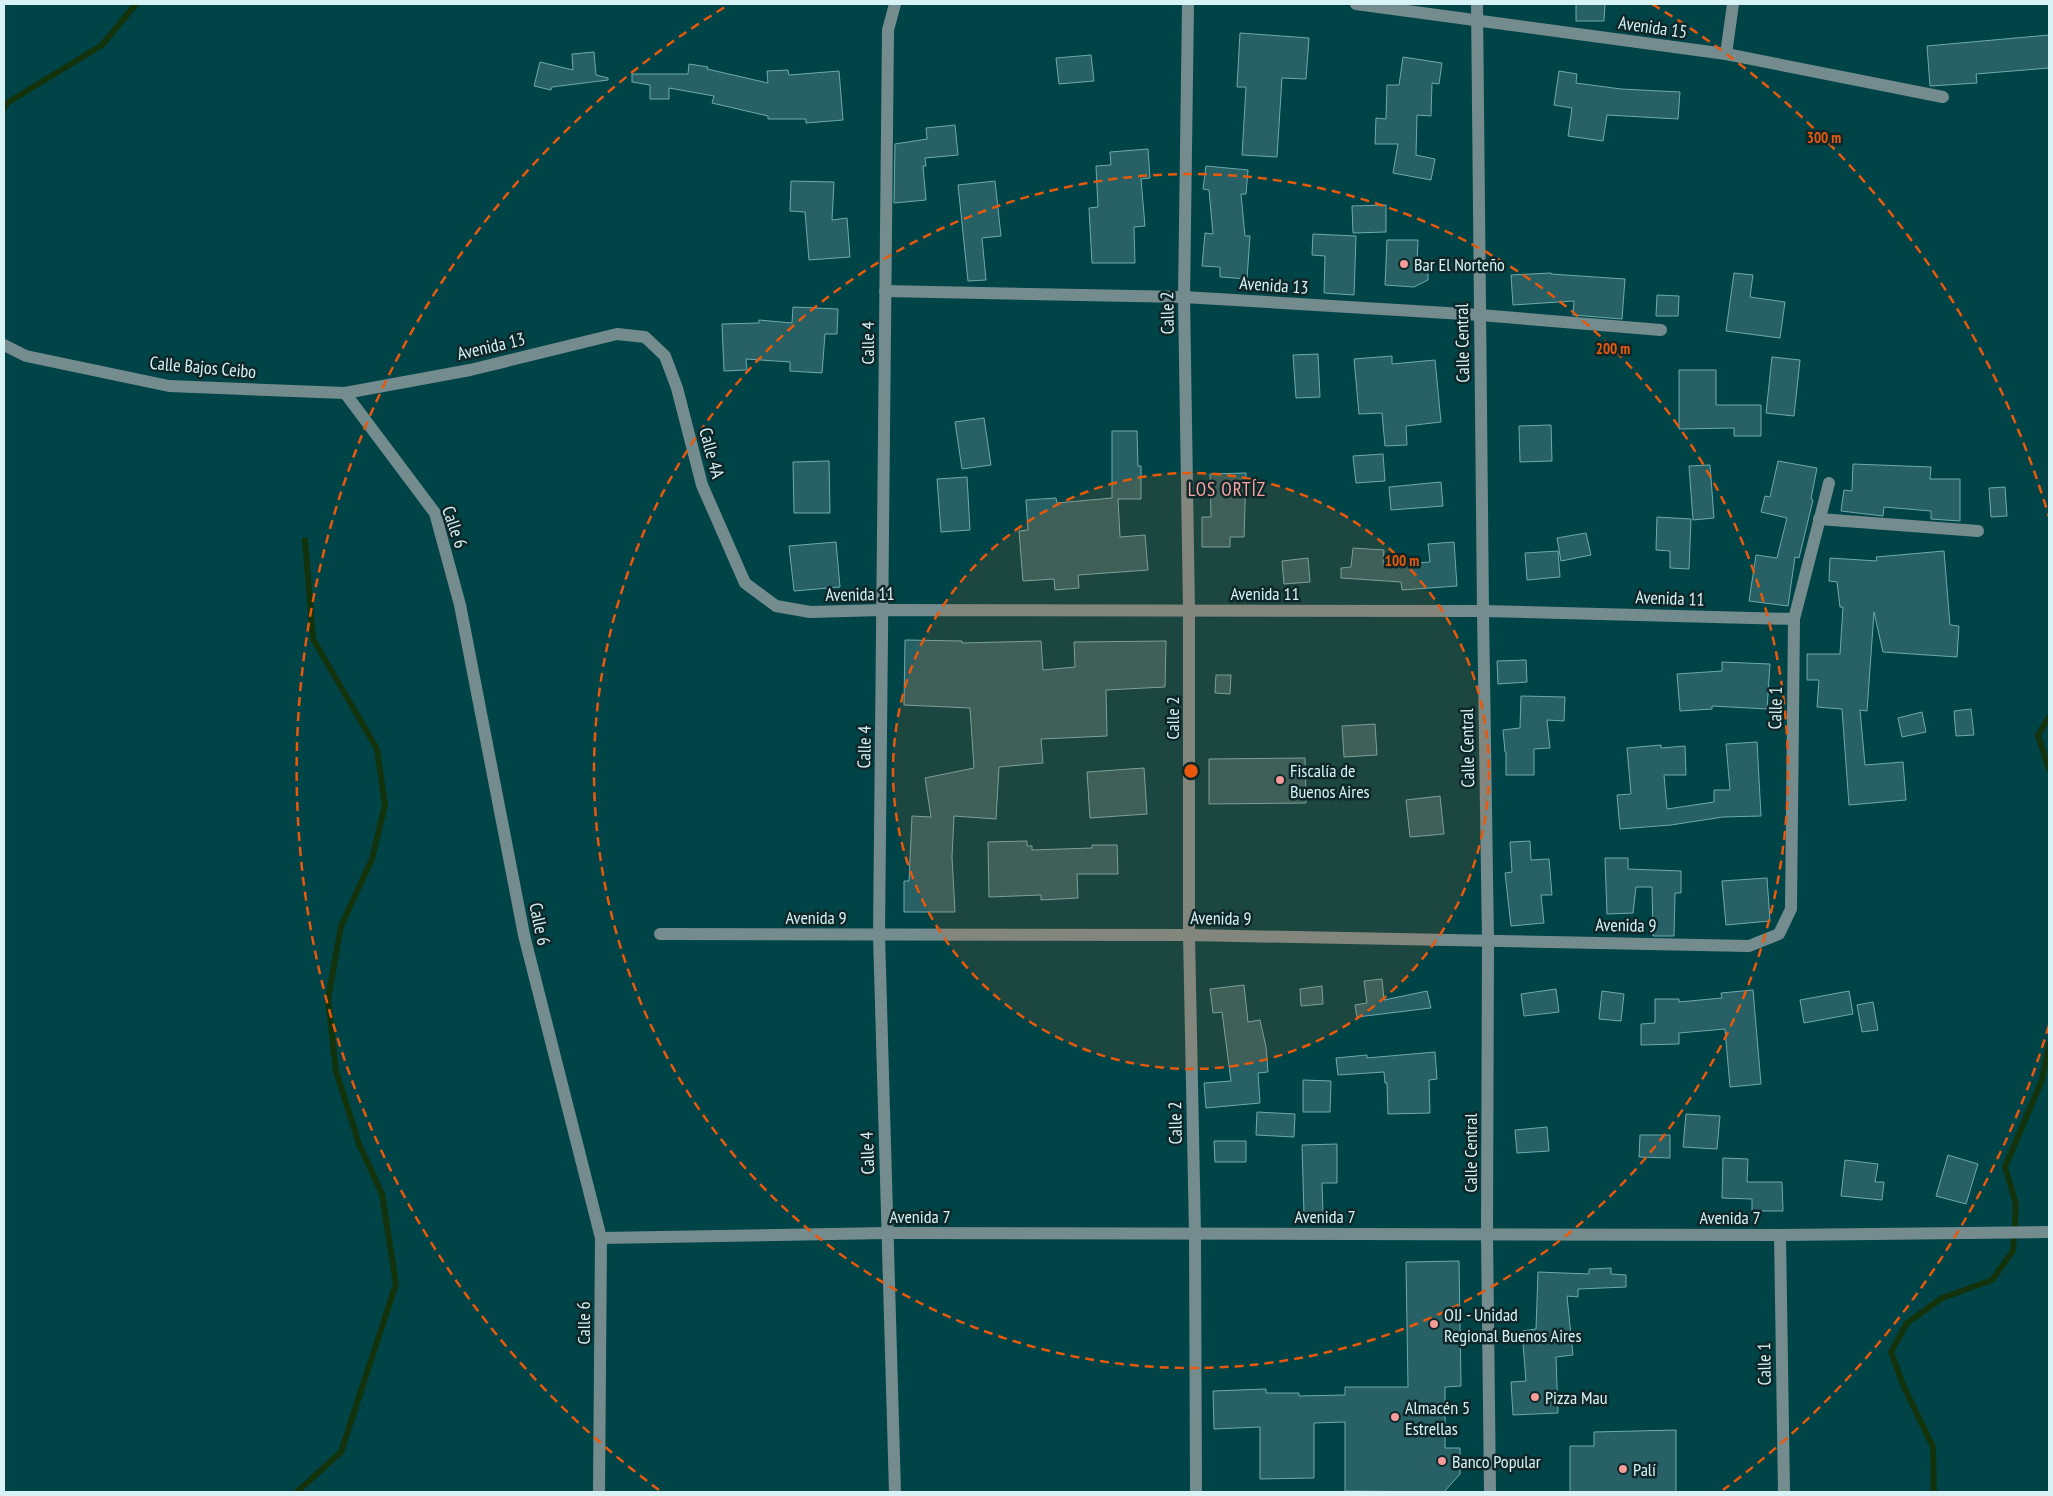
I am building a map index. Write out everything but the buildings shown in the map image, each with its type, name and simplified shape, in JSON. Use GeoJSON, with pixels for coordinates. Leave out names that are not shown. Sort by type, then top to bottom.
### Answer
{"type":"FeatureCollection","features":[{"type":"Feature","properties":{"kind":"street","name":"Calle 4"},"geometry":{"type":"LineString","coordinates":[[895,4],[888,30],[879,935],[895,1492]]}},
{"type":"Feature","properties":{"kind":"street","name":"Calle 2"},"geometry":{"type":"LineString","coordinates":[[1188,4],[1184,296],[1190,611],[1189,935],[1196,1492]]}},
{"type":"Feature","properties":{"kind":"street","name":"Avenida 15"},"geometry":{"type":"LineString","coordinates":[[1356,4],[1726,54],[1943,97]]}},
{"type":"Feature","properties":{"kind":"street","name":"Calle Central"},"geometry":{"type":"LineString","coordinates":[[1477,4],[1482,611],[1488,940],[1487,1234],[1490,1492]]}},
{"type":"Feature","properties":{"kind":"street"},"geometry":{"type":"LineString","coordinates":[[1726,54],[1733,4]]}},
{"type":"Feature","properties":{"kind":"street","name":"Avenida 13"},"geometry":{"type":"LineString","coordinates":[[885,291],[1184,296],[1480,315],[1661,330]]}},
{"type":"Feature","properties":{"kind":"street","name":"Avenida 13"},"geometry":{"type":"LineString","coordinates":[[345,392],[470,370],[617,334],[645,337]]}},
{"type":"Feature","properties":{"kind":"street","name":"Calle 4A"},"geometry":{"type":"LineString","coordinates":[[645,337],[665,356],[677,388],[702,485],[745,582]]}},
{"type":"Feature","properties":{"kind":"street","name":"Calle Bajos Ceibo"},"geometry":{"type":"LineString","coordinates":[[4,345],[26,356],[169,386],[345,392]]}},
{"type":"Feature","properties":{"kind":"street","name":"Calle 6"},"geometry":{"type":"LineString","coordinates":[[345,392],[435,512],[460,606],[524,934],[601,1238],[599,1492]]}},
{"type":"Feature","properties":{"kind":"street","name":"Calle 1"},"geometry":{"type":"LineString","coordinates":[[1779,934],[1791,909],[1794,619],[1829,483]]}},
{"type":"Feature","properties":{"kind":"street"},"geometry":{"type":"LineString","coordinates":[[1820,519],[1978,531]]}},
{"type":"Feature","properties":{"kind":"street","name":"Avenida 11"},"geometry":{"type":"LineString","coordinates":[[745,582],[776,606],[810,612],[882,610],[1482,611],[1794,619]]}},
{"type":"Feature","properties":{"kind":"street","name":"Avenida 9"},"geometry":{"type":"LineString","coordinates":[[660,934],[1189,935],[1749,946],[1779,934]]}},
{"type":"Feature","properties":{"kind":"street","name":"Avenida 7"},"geometry":{"type":"LineString","coordinates":[[601,1238],[887,1233],[1780,1235],[2049,1232]]}},
{"type":"Feature","properties":{"kind":"street","name":"Calle 1"},"geometry":{"type":"LineString","coordinates":[[1780,1235],[1784,1492]]}},
{"type":"Feature","properties":{"kind":"waterway"},"geometry":{"type":"LineString","coordinates":[[4,108],[7,103],[102,45],[136,4]]}},
{"type":"Feature","properties":{"kind":"waterway"},"geometry":{"type":"LineString","coordinates":[[297,1492],[341,1452],[396,1284],[382,1194],[359,1144],[336,1071],[328,1000],[341,926],[372,859],[385,805],[377,749],[313,639],[305,540]]}},
{"type":"Feature","properties":{"kind":"waterway"},"geometry":{"type":"LineString","coordinates":[[2049,717],[2038,735],[2049,769]]}},
{"type":"Feature","properties":{"kind":"waterway"},"geometry":{"type":"LineString","coordinates":[[1934,1492],[1933,1447],[1904,1387],[1891,1352],[1907,1323],[1942,1298],[1992,1280],[2013,1251],[2016,1204],[2005,1167],[2042,1080],[2049,1045]]}},
{"type":"Feature","properties":{"kind":"place","name":"Bar El Norteño"},"geometry":{"type":"Point","coordinates":[1404,264]}},
{"type":"Feature","properties":{"kind":"place","name":"Fiscalía de Buenos Aires"},"geometry":{"type":"Point","coordinates":[1280,780]}},
{"type":"Feature","properties":{"kind":"place","name":"OIJ - Unidad Regional Buenos Aires"},"geometry":{"type":"Point","coordinates":[1434,1324]}},
{"type":"Feature","properties":{"kind":"place","name":"Pizza Mau"},"geometry":{"type":"Point","coordinates":[1535,1397]}},
{"type":"Feature","properties":{"kind":"place","name":"Almacén 5 Estrellas"},"geometry":{"type":"Point","coordinates":[1395,1417]}},
{"type":"Feature","properties":{"kind":"place","name":"Banco Popular"},"geometry":{"type":"Point","coordinates":[1442,1461]}},
{"type":"Feature","properties":{"kind":"place","name":"Palí"},"geometry":{"type":"Point","coordinates":[1623,1469]}},
{"type":"Feature","properties":{"kind":"district","name":"LOS ORTÍZ"},"geometry":{"type":"Point","coordinates":[1227,489]}}]}
